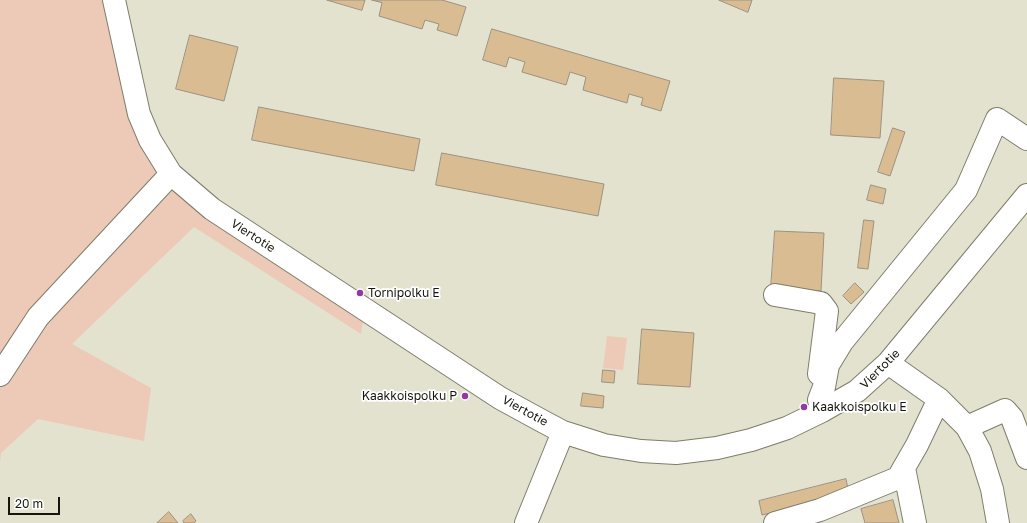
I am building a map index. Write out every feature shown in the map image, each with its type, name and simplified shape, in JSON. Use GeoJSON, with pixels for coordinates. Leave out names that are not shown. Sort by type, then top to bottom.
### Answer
{"type":"FeatureCollection","features":[{"type":"Feature","properties":{"kind":"street","name":"Viertotie"},"geometry":{"type":"LineString","coordinates":[[114,0],[140,114],[150,140],[171,174],[212,209],[377,318],[382,319],[500,398],[563,432],[604,445],[641,451],[676,453],[717,448],[752,440],[787,428],[822,412],[857,391],[888,364],[1027,195]]}},
{"type":"Feature","properties":{"kind":"street"},"geometry":{"type":"LineString","coordinates":[[822,412],[819,400],[824,387],[828,366],[842,342],[966,190],[997,119],[1027,139]]}},
{"type":"Feature","properties":{"kind":"street"},"geometry":{"type":"LineString","coordinates":[[0,375],[38,317],[171,174]]}},
{"type":"Feature","properties":{"kind":"street"},"geometry":{"type":"LineString","coordinates":[[775,295],[821,303],[827,311],[819,374],[824,387]]}},
{"type":"Feature","properties":{"kind":"street"},"geometry":{"type":"LineString","coordinates":[[888,364],[939,399],[967,427],[980,452],[985,466],[992,489],[998,523]]}},
{"type":"Feature","properties":{"kind":"street"},"geometry":{"type":"LineString","coordinates":[[775,523],[820,510],[898,478],[917,445],[939,399]]}},
{"type":"Feature","properties":{"kind":"street"},"geometry":{"type":"LineString","coordinates":[[967,427],[1005,410],[1012,418],[1027,458]]}},
{"type":"Feature","properties":{"kind":"street"},"geometry":{"type":"LineString","coordinates":[[526,523],[563,432]]}},
{"type":"Feature","properties":{"kind":"street"},"geometry":{"type":"LineString","coordinates":[[904,468],[915,523]]}},
{"type":"Feature","properties":{"kind":"shaded area"},"geometry":{"type":"Polygon","coordinates":[[[0,0],[105,0],[163,175],[188,204],[363,321],[361,334],[194,227],[72,344],[151,388],[144,441],[38,419],[1,453],[0,463],[0,0]]]}},
{"type":"Feature","properties":{"kind":"shaded area"},"geometry":{"type":"Polygon","coordinates":[[[607,336],[627,338],[623,370],[603,368],[607,336]]]}},
{"type":"Feature","properties":{"kind":"building"},"geometry":{"type":"Polygon","coordinates":[[[327,0],[365,0],[362,10],[327,0]]]}},
{"type":"Feature","properties":{"kind":"building"},"geometry":{"type":"Polygon","coordinates":[[[372,0],[442,0],[466,7],[457,36],[437,30],[439,24],[425,20],[422,29],[379,16],[382,3],[372,0]]]}},
{"type":"Feature","properties":{"kind":"building"},"geometry":{"type":"Polygon","coordinates":[[[719,0],[752,0],[748,12],[719,0]]]}},
{"type":"Feature","properties":{"kind":"building"},"geometry":{"type":"Polygon","coordinates":[[[492,29],[670,81],[661,111],[641,105],[643,98],[629,94],[627,103],[583,90],[586,77],[570,72],[566,85],[522,72],[525,62],[509,57],[506,67],[483,60],[492,29]]]}},
{"type":"Feature","properties":{"kind":"building"},"geometry":{"type":"Polygon","coordinates":[[[190,35],[238,47],[224,101],[176,89],[190,35]]]}},
{"type":"Feature","properties":{"kind":"building"},"geometry":{"type":"Polygon","coordinates":[[[834,78],[884,81],[880,138],[831,135],[834,78]]]}},
{"type":"Feature","properties":{"kind":"building"},"geometry":{"type":"Polygon","coordinates":[[[259,107],[420,139],[414,171],[252,140],[259,107]]]}},
{"type":"Feature","properties":{"kind":"building"},"geometry":{"type":"Polygon","coordinates":[[[893,128],[905,132],[890,176],[878,172],[893,128]]]}},
{"type":"Feature","properties":{"kind":"building"},"geometry":{"type":"Polygon","coordinates":[[[442,153],[604,184],[598,216],[436,185],[442,153]]]}},
{"type":"Feature","properties":{"kind":"building"},"geometry":{"type":"Polygon","coordinates":[[[871,185],[886,189],[883,204],[867,200],[871,185]]]}},
{"type":"Feature","properties":{"kind":"building"},"geometry":{"type":"Polygon","coordinates":[[[864,220],[874,221],[868,269],[858,268],[864,220]]]}},
{"type":"Feature","properties":{"kind":"building"},"geometry":{"type":"Polygon","coordinates":[[[775,231],[824,233],[821,291],[771,288],[775,231]]]}},
{"type":"Feature","properties":{"kind":"building"},"geometry":{"type":"Polygon","coordinates":[[[855,283],[864,292],[851,304],[843,296],[855,283]]]}},
{"type":"Feature","properties":{"kind":"building"},"geometry":{"type":"Polygon","coordinates":[[[642,329],[694,333],[690,387],[638,384],[642,329]]]}},
{"type":"Feature","properties":{"kind":"building"},"geometry":{"type":"Polygon","coordinates":[[[603,370],[615,371],[614,383],[602,382],[603,370]]]}},
{"type":"Feature","properties":{"kind":"building"},"geometry":{"type":"Polygon","coordinates":[[[583,393],[604,396],[603,408],[581,406],[583,393]]]}},
{"type":"Feature","properties":{"kind":"building"},"geometry":{"type":"Polygon","coordinates":[[[846,479],[849,494],[762,515],[759,501],[846,479]]]}},
{"type":"Feature","properties":{"kind":"building"},"geometry":{"type":"Polygon","coordinates":[[[893,500],[899,523],[865,523],[861,509],[893,500]]]}},
{"type":"Feature","properties":{"kind":"building"},"geometry":{"type":"Polygon","coordinates":[[[169,512],[178,523],[157,523],[169,512]]]}},
{"type":"Feature","properties":{"kind":"building"},"geometry":{"type":"Polygon","coordinates":[[[191,514],[196,521],[194,523],[184,523],[183,521],[191,514]]]}},
{"type":"Feature","properties":{"kind":"place","name":"Tornipolku E"},"geometry":{"type":"Point","coordinates":[360,293]}},
{"type":"Feature","properties":{"kind":"place","name":"Kaakkoispolku P"},"geometry":{"type":"Point","coordinates":[465,396]}},
{"type":"Feature","properties":{"kind":"place","name":"Kaakkoispolku E"},"geometry":{"type":"Point","coordinates":[804,407]}}]}
